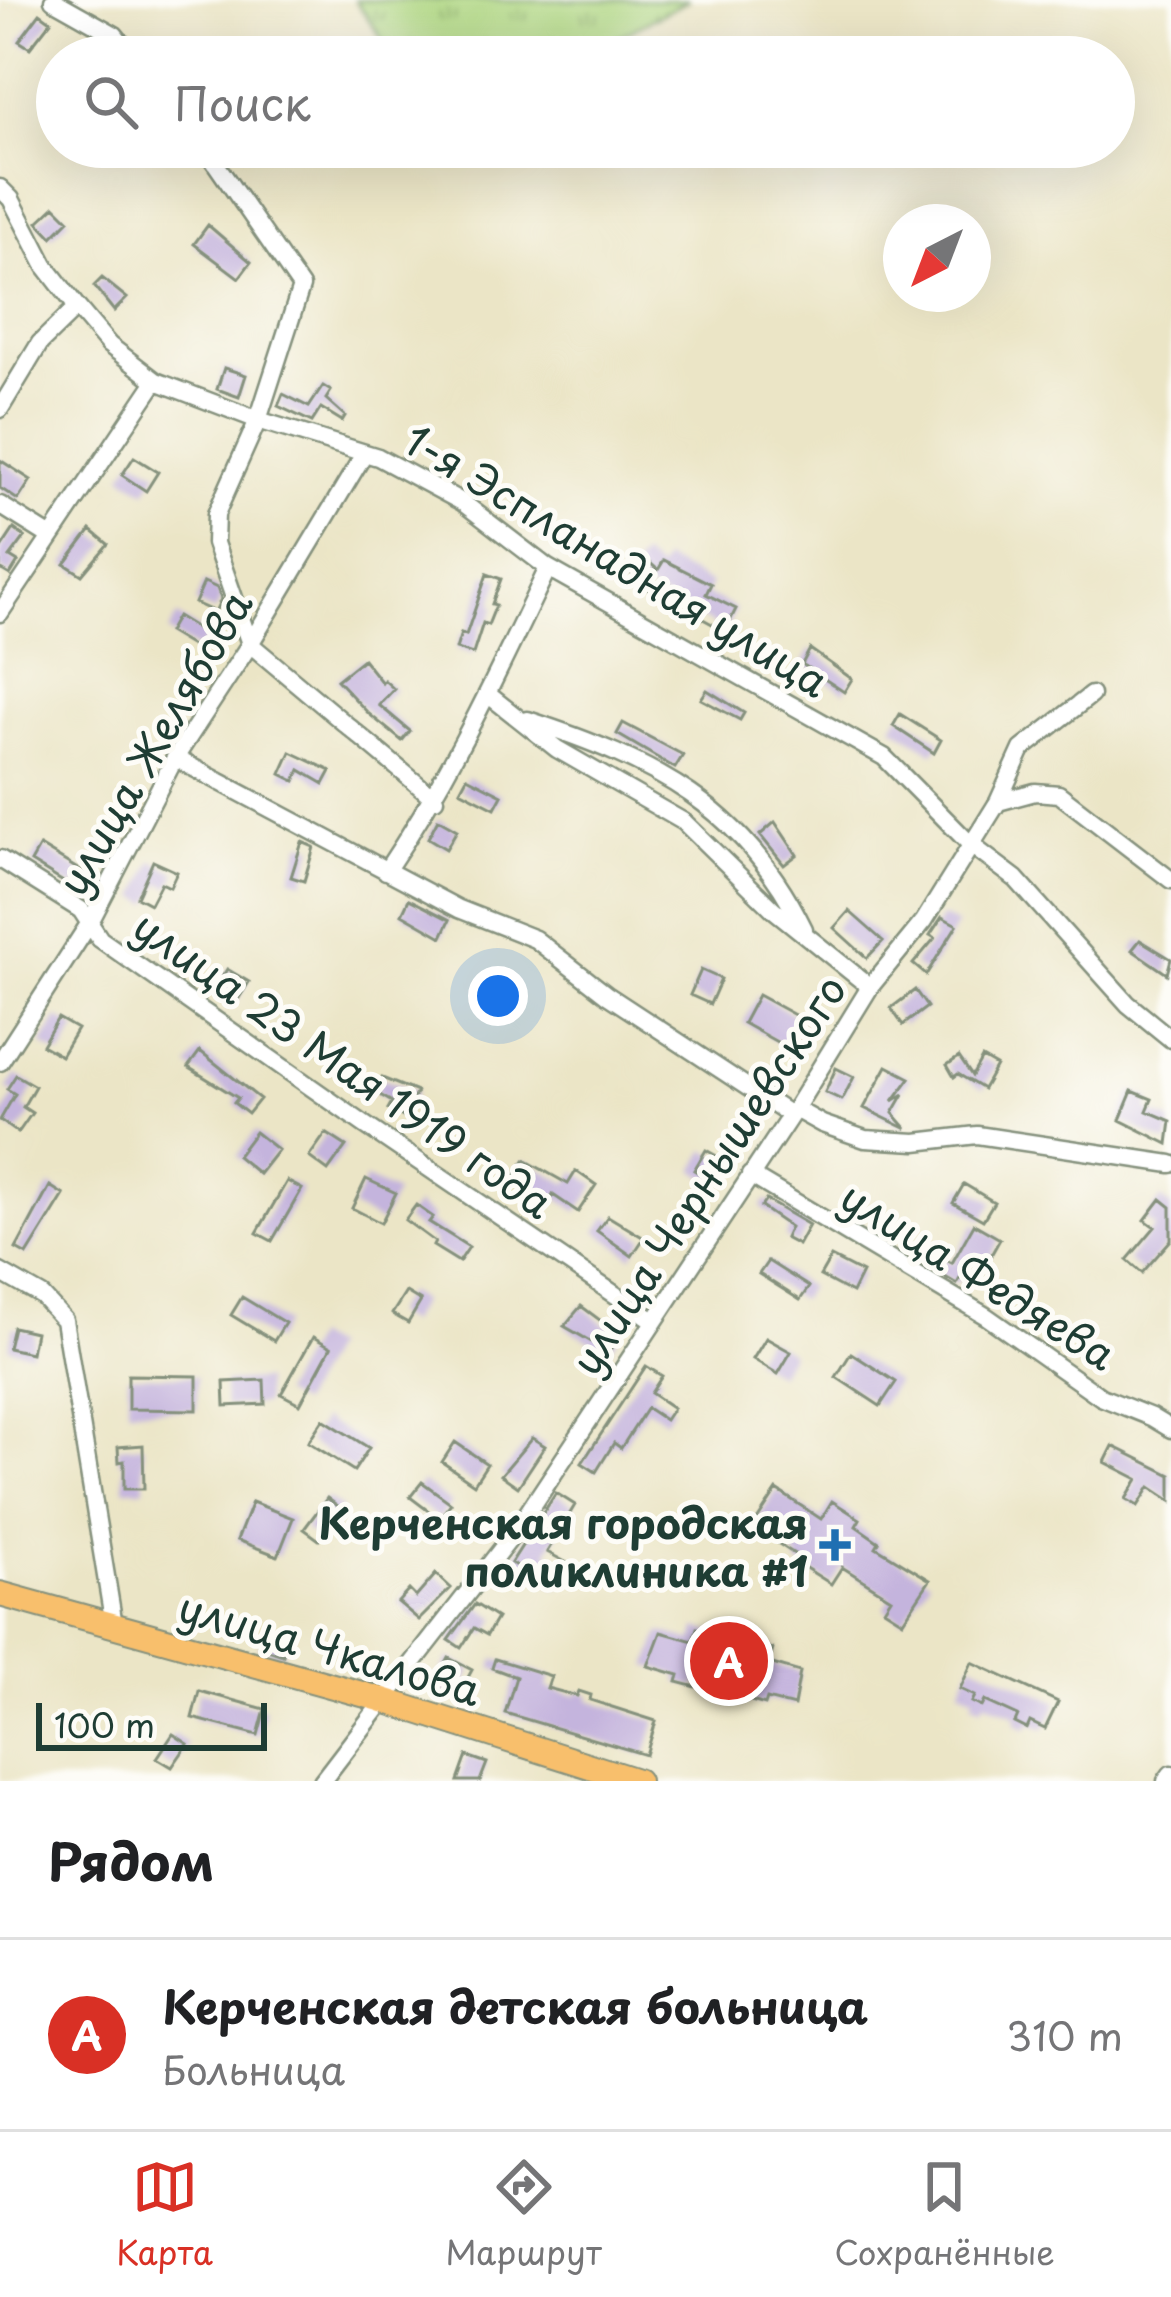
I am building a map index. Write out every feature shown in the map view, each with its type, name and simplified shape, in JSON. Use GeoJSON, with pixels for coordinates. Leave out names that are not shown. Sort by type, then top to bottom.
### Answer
{"type":"FeatureCollection","features":[{"type":"Feature","properties":{"kind":"main road","name":"улица Чкалова"},"geometry":{"type":"LineString","coordinates":[[0,1594],[637,1781]]}},
{"type":"Feature","properties":{"kind":"main road","name":"улица Чкалова"},"geometry":{"type":"LineString","coordinates":[[0,1604],[115,1630]]}},
{"type":"Feature","properties":{"kind":"main road","name":"улица Чкалова"},"geometry":{"type":"LineString","coordinates":[[381,1704],[609,1781]]}},
{"type":"Feature","properties":{"kind":"street"},"geometry":{"type":"LineString","coordinates":[[52,0],[116,36]]}},
{"type":"Feature","properties":{"kind":"street"},"geometry":{"type":"LineString","coordinates":[[219,168],[301,287],[257,419],[216,514],[215,543],[250,644],[435,799]]}},
{"type":"Feature","properties":{"kind":"street","name":"1-я Эспланадная улица"},"geometry":{"type":"LineString","coordinates":[[0,188],[76,307],[109,345],[156,381],[377,457],[462,502],[548,568],[884,757],[971,845],[1016,879],[1128,1004],[1171,1039]]}},
{"type":"Feature","properties":{"kind":"street"},"geometry":{"type":"LineString","coordinates":[[0,409],[40,343],[76,307]]}},
{"type":"Feature","properties":{"kind":"street"},"geometry":{"type":"LineString","coordinates":[[1,607],[156,381]]}},
{"type":"Feature","properties":{"kind":"street","name":"улица Желябова"},"geometry":{"type":"LineString","coordinates":[[0,1062],[89,924],[175,758],[364,454]]}},
{"type":"Feature","properties":{"kind":"street"},"geometry":{"type":"LineString","coordinates":[[0,505],[51,537]]}},
{"type":"Feature","properties":{"kind":"street"},"geometry":{"type":"LineString","coordinates":[[386,871],[435,799],[490,696],[548,568]]}},
{"type":"Feature","properties":{"kind":"street","name":"улица Чернышевского"},"geometry":{"type":"LineString","coordinates":[[322,1781],[515,1532],[793,1112],[870,987],[925,921],[998,802],[1022,749],[1091,694]]}},
{"type":"Feature","properties":{"kind":"street"},"geometry":{"type":"LineString","coordinates":[[490,696],[557,749],[684,821],[773,909],[870,987]]}},
{"type":"Feature","properties":{"kind":"street"},"geometry":{"type":"LineString","coordinates":[[515,716],[584,739],[701,798],[781,882],[807,935]]}},
{"type":"Feature","properties":{"kind":"street"},"geometry":{"type":"LineString","coordinates":[[175,758],[460,909],[536,939],[607,994],[793,1112],[822,1124],[865,1139],[916,1142],[977,1135],[1171,1164]]}},
{"type":"Feature","properties":{"kind":"street"},"geometry":{"type":"LineString","coordinates":[[998,802],[1035,792],[1059,794],[1171,880]]}},
{"type":"Feature","properties":{"kind":"street","name":"улица 23 Мая 1919 года"},"geometry":{"type":"LineString","coordinates":[[0,859],[81,910],[100,939],[654,1321]]}},
{"type":"Feature","properties":{"kind":"street","name":"улица Федяева"},"geometry":{"type":"LineString","coordinates":[[750,1174],[986,1316],[1101,1397],[1171,1429]]}},
{"type":"Feature","properties":{"kind":"street"},"geometry":{"type":"LineString","coordinates":[[0,1272],[42,1296],[64,1321],[115,1630]]}},
{"type":"Feature","properties":{"kind":"green space"},"geometry":{"type":"Polygon","coordinates":[[[355,0],[689,0],[620,36],[380,36],[355,0]]]}},
{"type":"Feature","properties":{"kind":"building"},"geometry":{"type":"Polygon","coordinates":[[[40,13],[51,21],[30,48],[19,41],[40,13]]]}},
{"type":"Feature","properties":{"kind":"building"},"geometry":{"type":"Polygon","coordinates":[[[55,206],[69,220],[52,237],[38,222],[55,206]]]}},
{"type":"Feature","properties":{"kind":"building"},"geometry":{"type":"Polygon","coordinates":[[[208,225],[251,262],[239,278],[194,244],[208,225]]]}},
{"type":"Feature","properties":{"kind":"building"},"geometry":{"type":"Polygon","coordinates":[[[102,278],[127,298],[114,311],[94,286],[102,278]]]}},
{"type":"Feature","properties":{"kind":"building"},"geometry":{"type":"Polygon","coordinates":[[[224,368],[246,375],[239,397],[217,389],[224,368]]]}},
{"type":"Feature","properties":{"kind":"building"},"geometry":{"type":"Polygon","coordinates":[[[323,386],[331,391],[326,399],[345,416],[342,421],[321,408],[312,422],[278,406],[283,394],[309,407],[323,386]]]}},
{"type":"Feature","properties":{"kind":"building"},"geometry":{"type":"Polygon","coordinates":[[[134,457],[158,472],[146,491],[122,475],[134,457]]]}},
{"type":"Feature","properties":{"kind":"building"},"geometry":{"type":"Polygon","coordinates":[[[0,460],[31,480],[18,500],[0,488],[0,460]]]}},
{"type":"Feature","properties":{"kind":"building"},"geometry":{"type":"Polygon","coordinates":[[[14,529],[25,537],[10,557],[18,562],[10,575],[0,569],[0,550],[14,529]]]}},
{"type":"Feature","properties":{"kind":"building"},"geometry":{"type":"Polygon","coordinates":[[[91,530],[108,544],[82,575],[65,564],[91,530]]]}},
{"type":"Feature","properties":{"kind":"building"},"geometry":{"type":"Polygon","coordinates":[[[642,556],[658,570],[664,560],[711,584],[706,594],[736,609],[725,631],[648,589],[630,572],[642,556]]]}},
{"type":"Feature","properties":{"kind":"building"},"geometry":{"type":"Polygon","coordinates":[[[487,574],[501,579],[492,604],[496,605],[488,625],[483,623],[473,654],[456,649],[461,633],[466,635],[487,574]]]}},
{"type":"Feature","properties":{"kind":"building"},"geometry":{"type":"Polygon","coordinates":[[[204,582],[217,588],[221,599],[215,612],[195,603],[204,582]]]}},
{"type":"Feature","properties":{"kind":"building"},"geometry":{"type":"Polygon","coordinates":[[[177,616],[208,635],[198,650],[168,632],[177,616]]]}},
{"type":"Feature","properties":{"kind":"building"},"geometry":{"type":"Polygon","coordinates":[[[810,649],[852,679],[844,692],[802,664],[810,649]]]}},
{"type":"Feature","properties":{"kind":"building"},"geometry":{"type":"Polygon","coordinates":[[[363,659],[382,683],[394,689],[379,705],[410,731],[402,741],[337,680],[363,659]]]}},
{"type":"Feature","properties":{"kind":"building"},"geometry":{"type":"Polygon","coordinates":[[[707,690],[744,713],[740,720],[701,699],[707,690]]]}},
{"type":"Feature","properties":{"kind":"building"},"geometry":{"type":"Polygon","coordinates":[[[900,714],[941,740],[934,753],[893,726],[900,714]]]}},
{"type":"Feature","properties":{"kind":"building"},"geometry":{"type":"Polygon","coordinates":[[[623,723],[683,755],[675,768],[617,734],[623,723]]]}},
{"type":"Feature","properties":{"kind":"building"},"geometry":{"type":"Polygon","coordinates":[[[291,752],[331,771],[324,784],[300,770],[295,781],[281,774],[291,752]]]}},
{"type":"Feature","properties":{"kind":"building"},"geometry":{"type":"Polygon","coordinates":[[[467,777],[502,795],[495,808],[460,790],[467,777]]]}},
{"type":"Feature","properties":{"kind":"building"},"geometry":{"type":"Polygon","coordinates":[[[438,819],[457,830],[446,849],[428,838],[438,819]]]}},
{"type":"Feature","properties":{"kind":"building"},"geometry":{"type":"Polygon","coordinates":[[[775,822],[797,855],[784,865],[760,835],[775,822]]]}},
{"type":"Feature","properties":{"kind":"building"},"geometry":{"type":"Polygon","coordinates":[[[302,842],[314,847],[304,881],[291,877],[302,842]]]}},
{"type":"Feature","properties":{"kind":"building"},"geometry":{"type":"Polygon","coordinates":[[[40,846],[84,873],[73,888],[31,862],[40,846]]]}},
{"type":"Feature","properties":{"kind":"building"},"geometry":{"type":"Polygon","coordinates":[[[153,861],[177,872],[170,887],[161,883],[150,904],[137,897],[153,861]]]}},
{"type":"Feature","properties":{"kind":"building"},"geometry":{"type":"Polygon","coordinates":[[[409,899],[450,920],[442,937],[402,914],[409,899]]]}},
{"type":"Feature","properties":{"kind":"building"},"geometry":{"type":"Polygon","coordinates":[[[849,911],[883,941],[867,958],[834,928],[849,911]]]}},
{"type":"Feature","properties":{"kind":"building"},"geometry":{"type":"Polygon","coordinates":[[[942,917],[957,925],[926,975],[913,964],[935,938],[930,935],[942,917]]]}},
{"type":"Feature","properties":{"kind":"building"},"geometry":{"type":"Polygon","coordinates":[[[1140,940],[1171,959],[1167,974],[1132,950],[1140,940]]]}},
{"type":"Feature","properties":{"kind":"building"},"geometry":{"type":"Polygon","coordinates":[[[227,969],[249,982],[236,1003],[214,990],[227,969]]]}},
{"type":"Feature","properties":{"kind":"building"},"geometry":{"type":"Polygon","coordinates":[[[701,970],[721,979],[710,1004],[690,995],[701,970]]]}},
{"type":"Feature","properties":{"kind":"building"},"geometry":{"type":"Polygon","coordinates":[[[915,990],[927,1007],[903,1025],[891,1008],[915,990]]]}},
{"type":"Feature","properties":{"kind":"building"},"geometry":{"type":"Polygon","coordinates":[[[758,995],[802,1019],[786,1047],[743,1023],[758,995]]]}},
{"type":"Feature","properties":{"kind":"building"},"geometry":{"type":"Polygon","coordinates":[[[58,1018],[77,1029],[61,1056],[42,1045],[58,1018]]]}},
{"type":"Feature","properties":{"kind":"building"},"geometry":{"type":"Polygon","coordinates":[[[200,1051],[260,1099],[248,1114],[234,1103],[238,1098],[188,1067],[200,1051]]]}},
{"type":"Feature","properties":{"kind":"building"},"geometry":{"type":"Polygon","coordinates":[[[959,1057],[972,1076],[982,1058],[996,1066],[983,1089],[958,1074],[954,1077],[947,1065],[959,1057]]]}},
{"type":"Feature","properties":{"kind":"building"},"geometry":{"type":"Polygon","coordinates":[[[887,1066],[910,1078],[893,1101],[904,1094],[893,1113],[907,1129],[864,1108],[887,1066]]]}},
{"type":"Feature","properties":{"kind":"building"},"geometry":{"type":"Polygon","coordinates":[[[836,1068],[854,1077],[842,1100],[825,1092],[836,1068]]]}},
{"type":"Feature","properties":{"kind":"building"},"geometry":{"type":"Polygon","coordinates":[[[16,1075],[35,1086],[23,1107],[32,1113],[18,1133],[0,1120],[15,1094],[7,1089],[16,1075]]]}},
{"type":"Feature","properties":{"kind":"building"},"geometry":{"type":"Polygon","coordinates":[[[382,1078],[417,1092],[403,1117],[388,1109],[392,1102],[375,1092],[382,1078]]]}},
{"type":"Feature","properties":{"kind":"building"},"geometry":{"type":"Polygon","coordinates":[[[1132,1091],[1152,1099],[1147,1111],[1171,1121],[1168,1144],[1120,1120],[1132,1091]]]}},
{"type":"Feature","properties":{"kind":"building"},"geometry":{"type":"Polygon","coordinates":[[[255,1132],[278,1150],[259,1174],[237,1156],[255,1132]]]}},
{"type":"Feature","properties":{"kind":"building"},"geometry":{"type":"Polygon","coordinates":[[[326,1133],[346,1146],[328,1171],[309,1157],[326,1133]]]}},
{"type":"Feature","properties":{"kind":"building"},"geometry":{"type":"Polygon","coordinates":[[[706,1150],[724,1160],[712,1181],[694,1170],[706,1150]]]}},
{"type":"Feature","properties":{"kind":"building"},"geometry":{"type":"Polygon","coordinates":[[[525,1160],[568,1184],[576,1171],[596,1185],[578,1212],[553,1195],[549,1203],[514,1176],[525,1160]]]}},
{"type":"Feature","properties":{"kind":"building"},"geometry":{"type":"Polygon","coordinates":[[[366,1179],[396,1193],[381,1223],[352,1208],[366,1179]]]}},
{"type":"Feature","properties":{"kind":"building"},"geometry":{"type":"Polygon","coordinates":[[[287,1181],[302,1189],[272,1241],[257,1233],[287,1181]]]}},
{"type":"Feature","properties":{"kind":"building"},"geometry":{"type":"Polygon","coordinates":[[[964,1184],[994,1202],[983,1220],[953,1203],[964,1184]]]}},
{"type":"Feature","properties":{"kind":"building"},"geometry":{"type":"Polygon","coordinates":[[[50,1186],[64,1195],[27,1255],[16,1249],[50,1186]]]}},
{"type":"Feature","properties":{"kind":"building"},"geometry":{"type":"Polygon","coordinates":[[[1161,1199],[1171,1207],[1171,1240],[1142,1273],[1127,1260],[1155,1227],[1145,1220],[1161,1199]]]}},
{"type":"Feature","properties":{"kind":"building"},"geometry":{"type":"Polygon","coordinates":[[[766,1200],[809,1225],[798,1245],[785,1238],[790,1227],[761,1207],[766,1200]]]}},
{"type":"Feature","properties":{"kind":"building"},"geometry":{"type":"Polygon","coordinates":[[[416,1205],[433,1217],[429,1222],[469,1247],[459,1262],[405,1220],[416,1205]]]}},
{"type":"Feature","properties":{"kind":"building"},"geometry":{"type":"Polygon","coordinates":[[[608,1216],[644,1238],[632,1256],[597,1231],[608,1216]]]}},
{"type":"Feature","properties":{"kind":"building"},"geometry":{"type":"Polygon","coordinates":[[[974,1224],[1000,1239],[986,1264],[972,1256],[957,1284],[935,1271],[942,1258],[952,1263],[974,1224]]]}},
{"type":"Feature","properties":{"kind":"building"},"geometry":{"type":"Polygon","coordinates":[[[831,1257],[862,1273],[852,1293],[820,1276],[831,1257]]]}},
{"type":"Feature","properties":{"kind":"building"},"geometry":{"type":"Polygon","coordinates":[[[768,1261],[809,1287],[800,1300],[759,1274],[768,1261]]]}},
{"type":"Feature","properties":{"kind":"building"},"geometry":{"type":"Polygon","coordinates":[[[406,1292],[421,1301],[408,1323],[392,1314],[406,1292]]]}},
{"type":"Feature","properties":{"kind":"building"},"geometry":{"type":"Polygon","coordinates":[[[242,1297],[285,1323],[274,1341],[231,1315],[242,1297]]]}},
{"type":"Feature","properties":{"kind":"building"},"geometry":{"type":"Polygon","coordinates":[[[581,1306],[620,1335],[609,1352],[564,1326],[581,1306]]]}},
{"type":"Feature","properties":{"kind":"building"},"geometry":{"type":"Polygon","coordinates":[[[13,1327],[35,1332],[31,1353],[8,1348],[13,1327]]]}},
{"type":"Feature","properties":{"kind":"building"},"geometry":{"type":"Polygon","coordinates":[[[313,1337],[331,1347],[300,1404],[281,1394],[313,1337]]]}},
{"type":"Feature","properties":{"kind":"building"},"geometry":{"type":"Polygon","coordinates":[[[766,1338],[791,1352],[778,1374],[753,1359],[766,1338]]]}},
{"type":"Feature","properties":{"kind":"building"},"geometry":{"type":"Polygon","coordinates":[[[851,1353],[896,1382],[880,1406],[836,1377],[851,1353]]]}},
{"type":"Feature","properties":{"kind":"building"},"geometry":{"type":"Polygon","coordinates":[[[646,1366],[662,1376],[651,1393],[673,1408],[665,1420],[647,1408],[621,1448],[614,1443],[596,1472],[582,1463],[646,1366]]]}},
{"type":"Feature","properties":{"kind":"building"},"geometry":{"type":"Polygon","coordinates":[[[128,1375],[197,1376],[197,1410],[128,1409],[128,1375]]]}},
{"type":"Feature","properties":{"kind":"building"},"geometry":{"type":"Polygon","coordinates":[[[264,1380],[265,1404],[225,1406],[224,1382],[264,1380]]]}},
{"type":"Feature","properties":{"kind":"building"},"geometry":{"type":"Polygon","coordinates":[[[323,1419],[369,1448],[354,1471],[308,1442],[323,1419]]]}},
{"type":"Feature","properties":{"kind":"building"},"geometry":{"type":"Polygon","coordinates":[[[532,1438],[545,1446],[518,1487],[501,1475],[532,1438]]]}},
{"type":"Feature","properties":{"kind":"building"},"geometry":{"type":"Polygon","coordinates":[[[455,1442],[487,1464],[474,1484],[442,1462],[455,1442]]]}},
{"type":"Feature","properties":{"kind":"building"},"geometry":{"type":"Polygon","coordinates":[[[143,1445],[144,1489],[124,1489],[124,1461],[119,1462],[118,1447],[143,1445]]]}},
{"type":"Feature","properties":{"kind":"building"},"geometry":{"type":"Polygon","coordinates":[[[1113,1446],[1171,1475],[1171,1501],[1150,1487],[1138,1506],[1126,1499],[1138,1479],[1105,1462],[1113,1446]]]}},
{"type":"Feature","properties":{"kind":"building"},"geometry":{"type":"Polygon","coordinates":[[[422,1482],[451,1503],[439,1519],[410,1497],[422,1482]]]}},
{"type":"Feature","properties":{"kind":"building"},"geometry":{"type":"Polygon","coordinates":[[[777,1490],[821,1519],[832,1501],[860,1519],[856,1526],[879,1542],[876,1547],[930,1580],[903,1621],[884,1609],[891,1598],[842,1567],[831,1584],[796,1562],[799,1557],[776,1542],[780,1536],[757,1520],[777,1490]]]}},
{"type":"Feature","properties":{"kind":"building"},"geometry":{"type":"Polygon","coordinates":[[[556,1493],[575,1505],[547,1552],[571,1565],[559,1588],[511,1563],[556,1493]]]}},
{"type":"Feature","properties":{"kind":"building"},"geometry":{"type":"Polygon","coordinates":[[[327,1498],[342,1509],[319,1540],[304,1529],[327,1498]]]}},
{"type":"Feature","properties":{"kind":"building"},"geometry":{"type":"Polygon","coordinates":[[[252,1502],[293,1518],[278,1556],[237,1540],[252,1502]]]}},
{"type":"Feature","properties":{"kind":"building"},"geometry":{"type":"Polygon","coordinates":[[[436,1574],[451,1588],[419,1620],[398,1602],[409,1590],[416,1597],[436,1574]]]}},
{"type":"Feature","properties":{"kind":"building"},"geometry":{"type":"Polygon","coordinates":[[[475,1604],[497,1618],[487,1635],[474,1628],[461,1648],[449,1640],[475,1604]]]}},
{"type":"Feature","properties":{"kind":"building"},"geometry":{"type":"Polygon","coordinates":[[[266,1627],[289,1635],[283,1655],[259,1647],[266,1627]]]}},
{"type":"Feature","properties":{"kind":"building"},"geometry":{"type":"Polygon","coordinates":[[[697,1628],[773,1649],[769,1663],[800,1672],[794,1706],[744,1699],[750,1679],[702,1665],[696,1687],[677,1682],[679,1675],[648,1666],[661,1632],[693,1641],[697,1628]]]}},
{"type":"Feature","properties":{"kind":"building"},"geometry":{"type":"Polygon","coordinates":[[[449,1658],[472,1670],[457,1698],[434,1686],[449,1658]]]}},
{"type":"Feature","properties":{"kind":"building"},"geometry":{"type":"Polygon","coordinates":[[[495,1659],[551,1676],[547,1688],[577,1696],[579,1691],[591,1695],[590,1700],[656,1721],[646,1755],[505,1713],[516,1677],[492,1668],[495,1659]]]}},
{"type":"Feature","properties":{"kind":"building"},"geometry":{"type":"Polygon","coordinates":[[[972,1662],[1058,1702],[1045,1729],[1030,1722],[1027,1729],[1015,1723],[1018,1716],[985,1701],[982,1707],[972,1702],[975,1696],[960,1689],[972,1662]]]}},
{"type":"Feature","properties":{"kind":"building"},"geometry":{"type":"Polygon","coordinates":[[[199,1691],[265,1709],[258,1735],[192,1718],[199,1691]]]}},
{"type":"Feature","properties":{"kind":"building"},"geometry":{"type":"Polygon","coordinates":[[[173,1734],[188,1744],[172,1767],[157,1758],[173,1734]]]}},
{"type":"Feature","properties":{"kind":"building"},"geometry":{"type":"Polygon","coordinates":[[[467,1756],[487,1763],[480,1781],[458,1781],[467,1756]]]}},
{"type":"Feature","properties":{"kind":"place","name":"Керченская городская поликлиника #1"},"geometry":{"type":"Point","coordinates":[835,1545]}},
{"type":"Feature","properties":{"kind":"place","name":"Керченская детская больница"},"geometry":{"type":"Point","coordinates":[729,1661]}}]}
